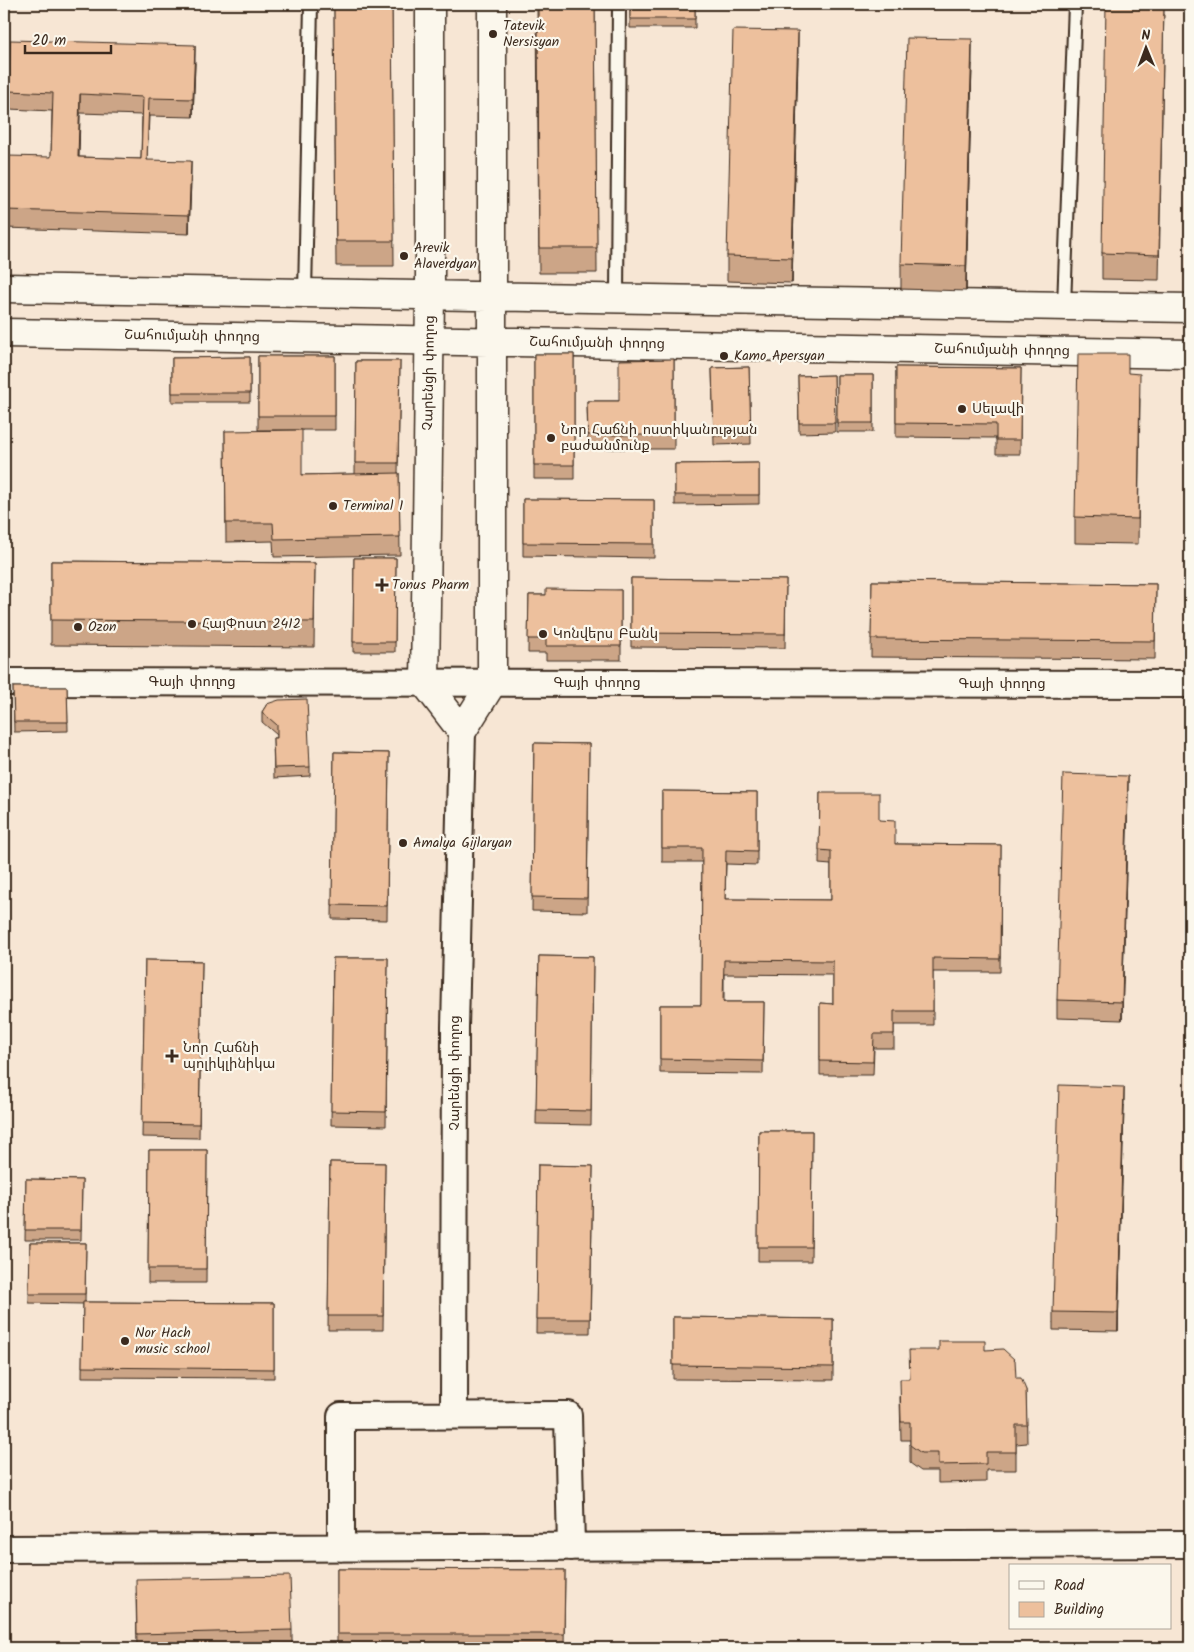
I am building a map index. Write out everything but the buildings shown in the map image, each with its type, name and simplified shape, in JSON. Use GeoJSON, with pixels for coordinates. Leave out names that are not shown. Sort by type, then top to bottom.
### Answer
{"type":"FeatureCollection","features":[{"type":"Feature","properties":{"kind":"street","name":"Չարենցի փողոց"},"geometry":{"type":"LineString","coordinates":[[425,683],[430,340],[430,4]]}},
{"type":"Feature","properties":{"kind":"street"},"geometry":{"type":"LineString","coordinates":[[425,683],[462,731],[492,683],[492,4]]}},
{"type":"Feature","properties":{"kind":"street"},"geometry":{"type":"LineString","coordinates":[[4,288],[1190,308]]}},
{"type":"Feature","properties":{"kind":"street","name":"Շահումյանի փողոց"},"geometry":{"type":"LineString","coordinates":[[4,333],[1190,354]]}},
{"type":"Feature","properties":{"kind":"street","name":"Գայի փողոց"},"geometry":{"type":"LineString","coordinates":[[4,682],[1190,684]]}},
{"type":"Feature","properties":{"kind":"street","name":"Չարենցի փողոց"},"geometry":{"type":"LineString","coordinates":[[454,1415],[455,1027],[462,731]]}},
{"type":"Feature","properties":{"kind":"street"},"geometry":{"type":"LineString","coordinates":[[341,1548],[341,1416],[454,1415],[568,1415],[571,1547]]}},
{"type":"Feature","properties":{"kind":"street"},"geometry":{"type":"LineString","coordinates":[[4,1549],[1190,1544]]}},
{"type":"Feature","properties":{"kind":"lane"},"geometry":{"type":"LineString","coordinates":[[305,293],[311,4]]}},
{"type":"Feature","properties":{"kind":"lane"},"geometry":{"type":"LineString","coordinates":[[617,298],[619,4]]}},
{"type":"Feature","properties":{"kind":"lane"},"geometry":{"type":"LineString","coordinates":[[1064,306],[1075,4]]}},
{"type":"Feature","properties":{"kind":"place","name":"Tatevik Nersisyan"},"geometry":{"type":"Point","coordinates":[493,34]}},
{"type":"Feature","properties":{"kind":"place","name":"Arevik Alaverdyan"},"geometry":{"type":"Point","coordinates":[404,256]}},
{"type":"Feature","properties":{"kind":"place","name":"Kamo Apersyan"},"geometry":{"type":"Point","coordinates":[724,356]}},
{"type":"Feature","properties":{"kind":"place","name":"Սելավի"},"geometry":{"type":"Point","coordinates":[962,409]}},
{"type":"Feature","properties":{"kind":"place","name":"Նոր Հաճնի ոստիկանության բաժանմունք"},"geometry":{"type":"Point","coordinates":[551,438]}},
{"type":"Feature","properties":{"kind":"place","name":"Terminal 1"},"geometry":{"type":"Point","coordinates":[333,506]}},
{"type":"Feature","properties":{"kind":"place","name":"Tonus Pharm"},"geometry":{"type":"Point","coordinates":[382,585]}},
{"type":"Feature","properties":{"kind":"place","name":"ՀայՓոստ 2412"},"geometry":{"type":"Point","coordinates":[192,624]}},
{"type":"Feature","properties":{"kind":"place","name":"Ozon"},"geometry":{"type":"Point","coordinates":[78,627]}},
{"type":"Feature","properties":{"kind":"place","name":"Կոնվերս Բանկ"},"geometry":{"type":"Point","coordinates":[543,634]}},
{"type":"Feature","properties":{"kind":"place","name":"Amalya Gijlaryan"},"geometry":{"type":"Point","coordinates":[403,843]}},
{"type":"Feature","properties":{"kind":"place","name":"Նոր Հաճնի պոլիկլինիկա"},"geometry":{"type":"Point","coordinates":[172,1056]}},
{"type":"Feature","properties":{"kind":"place","name":"Nor Hach music school"},"geometry":{"type":"Point","coordinates":[125,1341]}}]}
